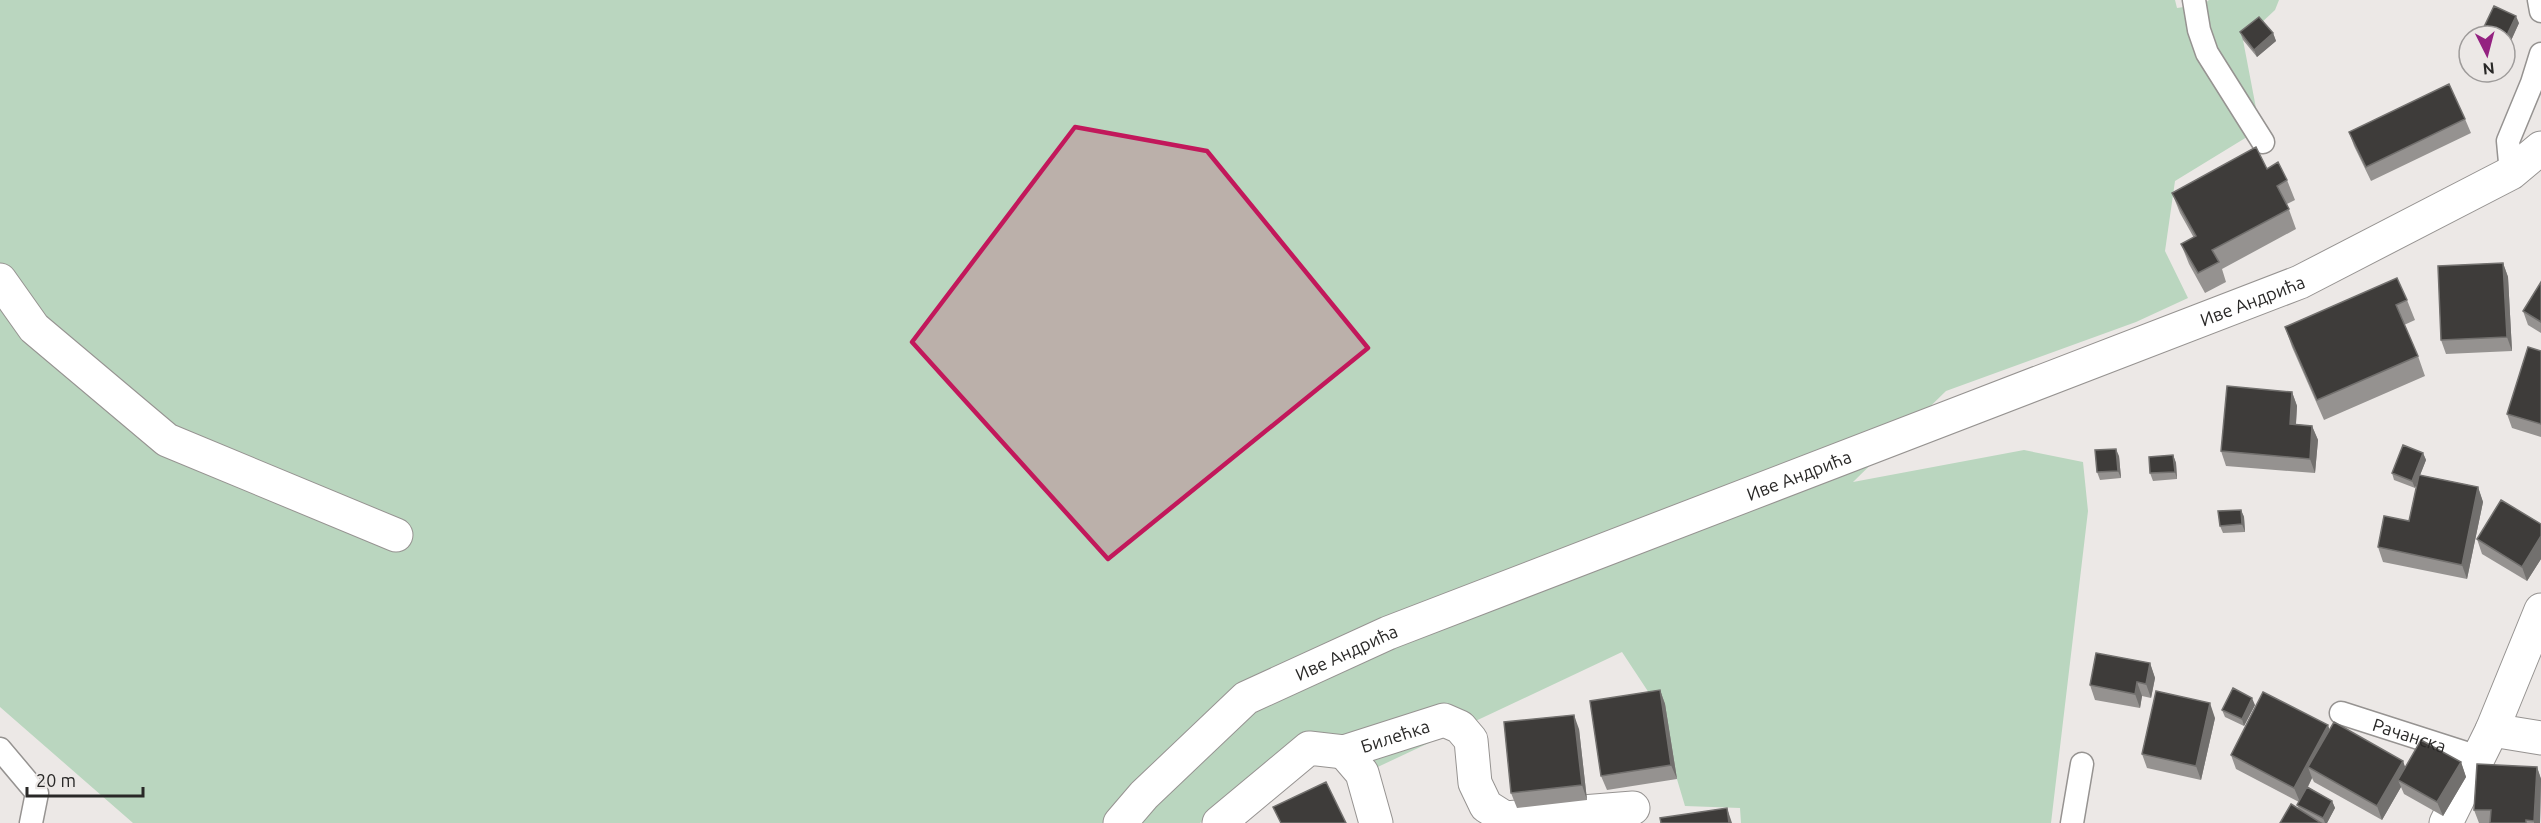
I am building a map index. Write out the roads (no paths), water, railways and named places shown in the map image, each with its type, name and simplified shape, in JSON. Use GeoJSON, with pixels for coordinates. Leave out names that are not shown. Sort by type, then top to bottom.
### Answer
{"type":"FeatureCollection","features":[{"type":"Feature","properties":{"kind":"street","name":"Иве Андрића"},"geometry":{"type":"LineString","coordinates":[[1120,823],[1144,795],[1246,698],[1388,633],[2300,282],[2532,158]]}},
{"type":"Feature","properties":{"kind":"street"},"geometry":{"type":"LineString","coordinates":[[0,280],[34,328],[167,440],[396,535]]}},
{"type":"Feature","properties":{"kind":"street"},"geometry":{"type":"LineString","coordinates":[[2446,823],[2485,744],[2541,610]]}},
{"type":"Feature","properties":{"kind":"street","name":"Билећка"},"geometry":{"type":"LineString","coordinates":[[1219,823],[1309,747],[1344,752],[1444,720],[1460,727],[1470,740],[1475,783],[1486,806],[1505,818],[1633,808]]}},
{"type":"Feature","properties":{"kind":"street","name":"Рачанска"},"geometry":{"type":"LineString","coordinates":[[2485,744],[2541,738]]}},
{"type":"Feature","properties":{"kind":"street","name":"Билећка"},"geometry":{"type":"LineString","coordinates":[[1344,752],[1362,773],[1376,823]]}},
{"type":"Feature","properties":{"kind":"lane"},"geometry":{"type":"LineString","coordinates":[[2194,0],[2199,30],[2207,53],[2263,142]]}},
{"type":"Feature","properties":{"kind":"lane"},"geometry":{"type":"LineString","coordinates":[[2539,0],[2541,11]]}},
{"type":"Feature","properties":{"kind":"lane","name":"Иве Андрића"},"geometry":{"type":"LineString","coordinates":[[2532,158],[2508,141],[2532,83],[2541,54]]}},
{"type":"Feature","properties":{"kind":"lane","name":"Рачанска"},"geometry":{"type":"LineString","coordinates":[[2341,713],[2485,744]]}},
{"type":"Feature","properties":{"kind":"lane"},"geometry":{"type":"LineString","coordinates":[[0,749],[37,793],[31,823]]}},
{"type":"Feature","properties":{"kind":"lane"},"geometry":{"type":"LineString","coordinates":[[2072,823],[2082,764]]}}]}
